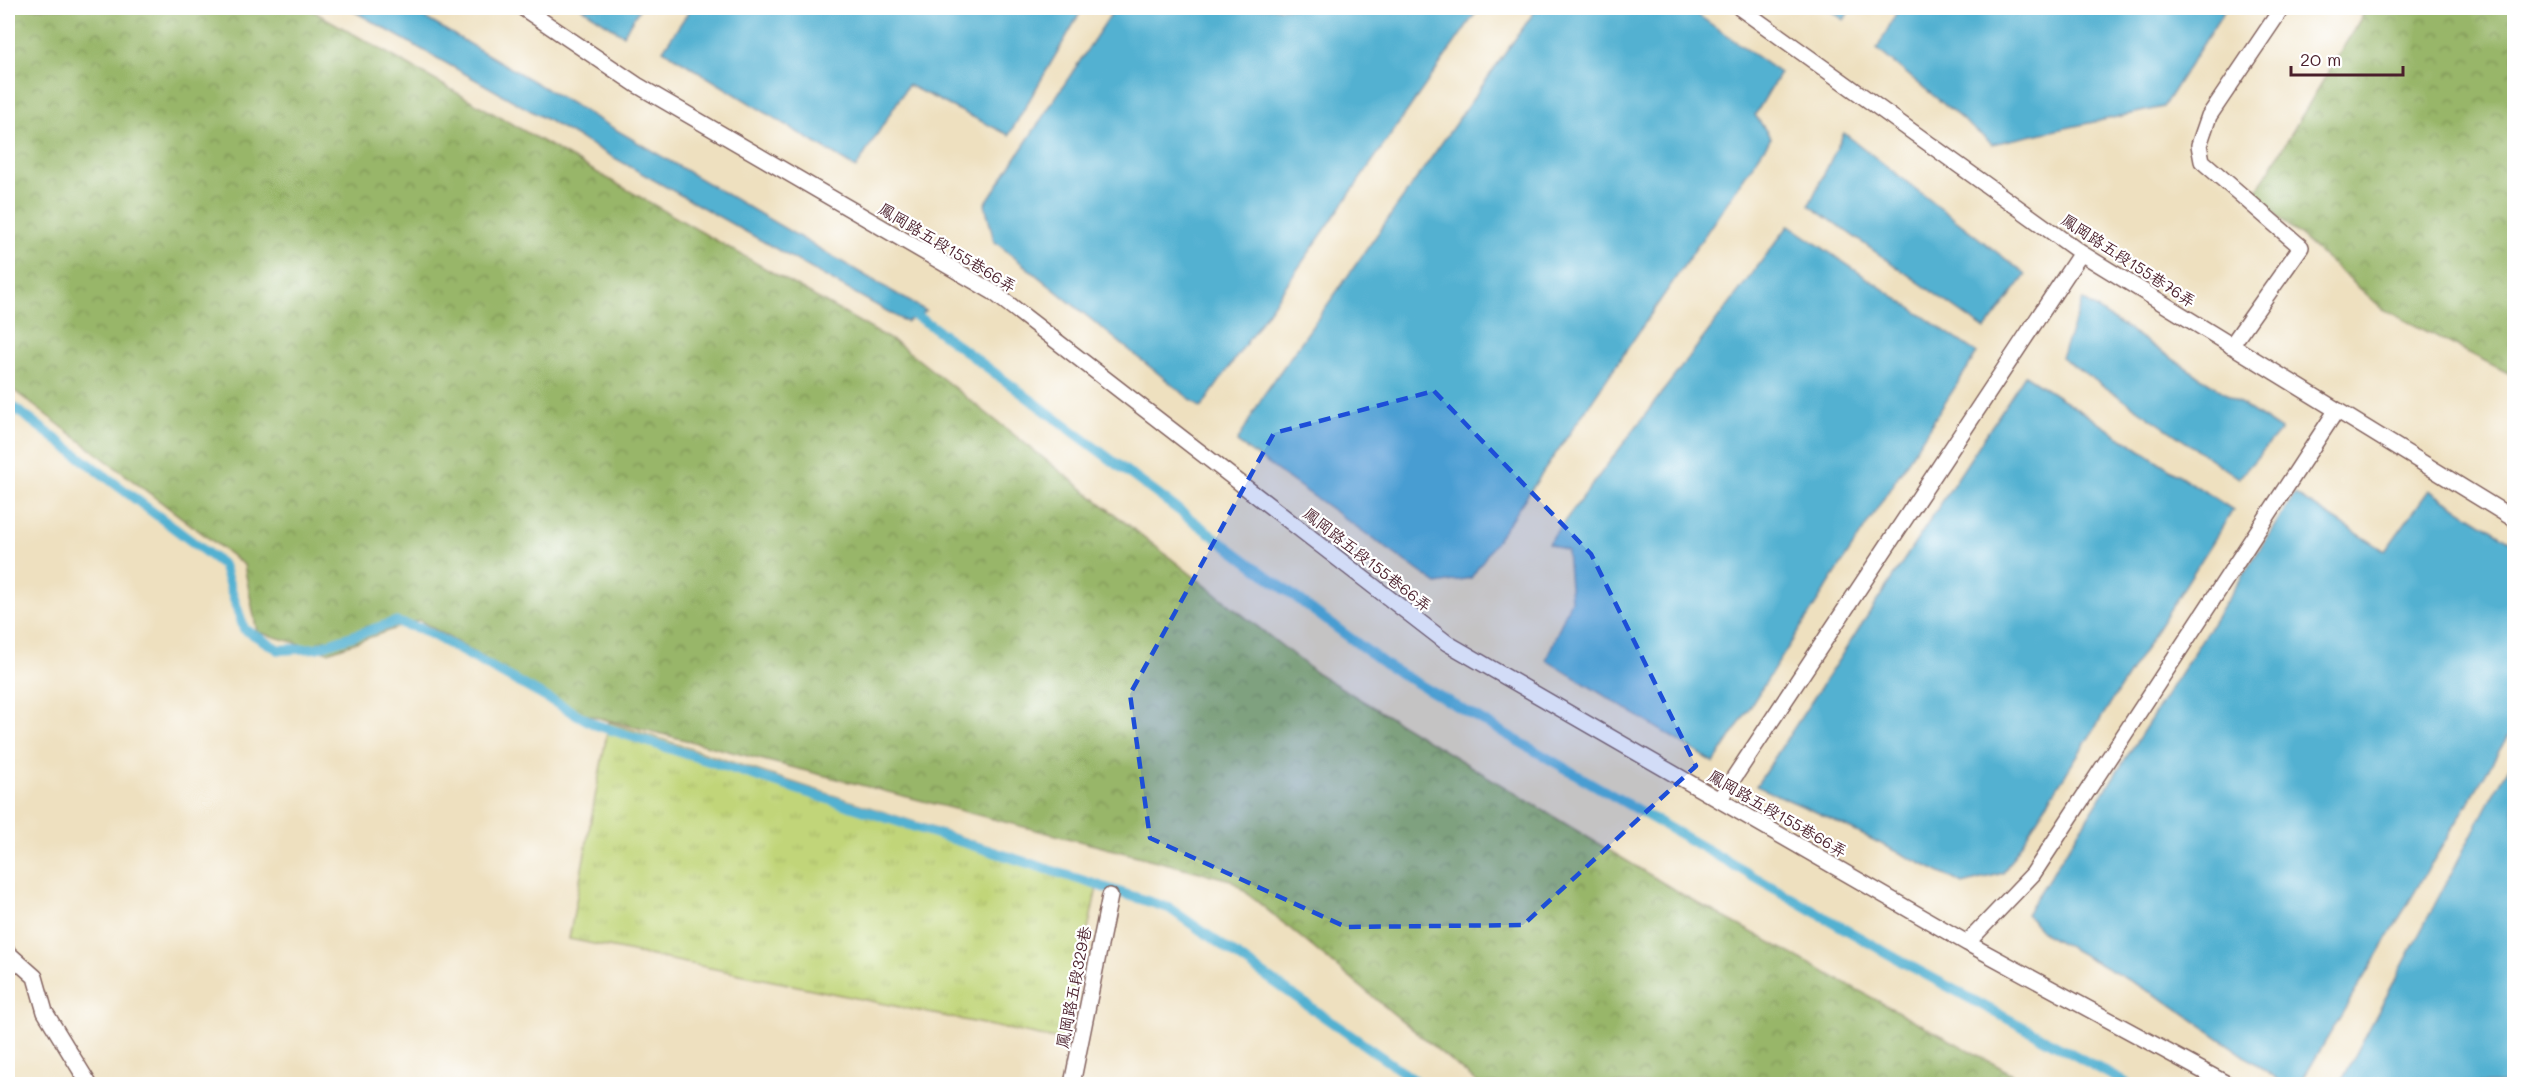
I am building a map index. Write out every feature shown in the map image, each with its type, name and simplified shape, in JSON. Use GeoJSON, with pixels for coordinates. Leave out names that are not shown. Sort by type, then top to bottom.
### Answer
{"type":"FeatureCollection","features":[{"type":"Feature","properties":{"kind":"lane","name":"鳳岡路五段155巷66弄"},"geometry":{"type":"LineString","coordinates":[[523,8],[637,85],[993,292],[1447,643],[1967,943],[2227,1084]]}},
{"type":"Feature","properties":{"kind":"lane","name":"鳳岡路五段155巷76弄"},"geometry":{"type":"LineString","coordinates":[[1740,8],[2080,253],[2514,519]]}},
{"type":"Feature","properties":{"kind":"lane"},"geometry":{"type":"LineString","coordinates":[[2231,346],[2301,247],[2202,161],[2199,145],[2209,116],[2282,8]]}},
{"type":"Feature","properties":{"kind":"lane"},"geometry":{"type":"LineString","coordinates":[[1719,800],[2080,253]]}},
{"type":"Feature","properties":{"kind":"lane"},"geometry":{"type":"LineString","coordinates":[[1967,943],[2033,874],[2336,411]]}},
{"type":"Feature","properties":{"kind":"lane","name":"鳳岡路五段329巷"},"geometry":{"type":"LineString","coordinates":[[1072,1084],[1110,896]]}},
{"type":"Feature","properties":{"kind":"lane"},"geometry":{"type":"LineString","coordinates":[[8,953],[35,977],[45,1012],[89,1084]]}},
{"type":"Feature","properties":{"kind":"highlighted area"},"geometry":{"type":"Polygon","coordinates":[[[1434,391],[1591,554],[1696,766],[1523,925],[1346,927],[1150,838],[1130,694],[1274,433],[1434,391]]]}},
{"type":"Feature","properties":{"kind":"green space"},"geometry":{"type":"Polygon","coordinates":[[[8,8],[308,8],[900,345],[1315,672],[1683,895],[2031,1084],[1479,1084],[1231,880],[576,712],[419,620],[328,652],[257,632],[244,565],[8,386],[8,8]]]}},
{"type":"Feature","properties":{"kind":"green space"},"geometry":{"type":"Polygon","coordinates":[[[2367,8],[2514,8],[2514,376],[2383,309],[2254,195],[2367,8]]]}},
{"type":"Feature","properties":{"kind":"green space"},"geometry":{"type":"Polygon","coordinates":[[[609,722],[1098,882],[1065,1041],[569,939],[609,722]]]}},
{"type":"Feature","properties":{"kind":"water"},"geometry":{"type":"Polygon","coordinates":[[[348,8],[408,8],[926,311],[906,322],[348,8]]]}},
{"type":"Feature","properties":{"kind":"water"},"geometry":{"type":"Polygon","coordinates":[[[582,8],[640,8],[623,35],[582,8]]]}},
{"type":"Feature","properties":{"kind":"water"},"geometry":{"type":"Polygon","coordinates":[[[691,8],[1083,8],[1009,135],[908,85],[856,168],[663,50],[691,8]]]}},
{"type":"Feature","properties":{"kind":"water"},"geometry":{"type":"Polygon","coordinates":[[[1115,8],[1479,8],[1201,408],[994,241],[985,204],[1115,8]]]}},
{"type":"Feature","properties":{"kind":"water"},"geometry":{"type":"Polygon","coordinates":[[[1537,8],[1688,8],[1780,73],[1755,115],[1771,138],[1471,578],[1437,584],[1237,442],[1263,396],[1537,8]]]}},
{"type":"Feature","properties":{"kind":"water"},"geometry":{"type":"Polygon","coordinates":[[[1827,8],[1851,8],[1844,20],[1827,8]]]}},
{"type":"Feature","properties":{"kind":"water"},"geometry":{"type":"Polygon","coordinates":[[[1899,8],[2226,8],[2163,107],[1992,144],[1877,49],[1899,8]]]}},
{"type":"Feature","properties":{"kind":"water"},"geometry":{"type":"Polygon","coordinates":[[[1844,133],[2026,275],[1985,329],[1809,205],[1844,133]]]}},
{"type":"Feature","properties":{"kind":"water"},"geometry":{"type":"Polygon","coordinates":[[[1789,225],[1977,353],[1714,763],[1546,660],[1571,600],[1567,551],[1548,543],[1789,225]]]}},
{"type":"Feature","properties":{"kind":"water"},"geometry":{"type":"Polygon","coordinates":[[[2083,300],[2281,430],[2239,478],[2061,357],[2083,300]]]}},
{"type":"Feature","properties":{"kind":"water"},"geometry":{"type":"Polygon","coordinates":[[[2025,375],[2233,510],[2003,873],[1963,884],[1816,812],[1756,786],[2025,375]]]}},
{"type":"Feature","properties":{"kind":"water"},"geometry":{"type":"Polygon","coordinates":[[[2429,490],[2514,543],[2514,726],[2300,1084],[2285,1084],[2166,1001],[2045,934],[2026,914],[2295,494],[2385,551],[2429,490]]]}},
{"type":"Feature","properties":{"kind":"water"},"geometry":{"type":"Polygon","coordinates":[[[2514,759],[2514,1084],[2340,1084],[2491,798],[2514,759]]]}},
{"type":"Feature","properties":{"kind":"waterway"},"geometry":{"type":"LineString","coordinates":[[904,309],[929,324],[1389,667],[1899,960],[2128,1084]]}},
{"type":"Feature","properties":{"kind":"waterway"},"geometry":{"type":"LineString","coordinates":[[8,403],[223,565],[244,629],[279,650],[316,648],[395,622],[422,629],[596,725],[1169,908],[1420,1084]]}}]}
